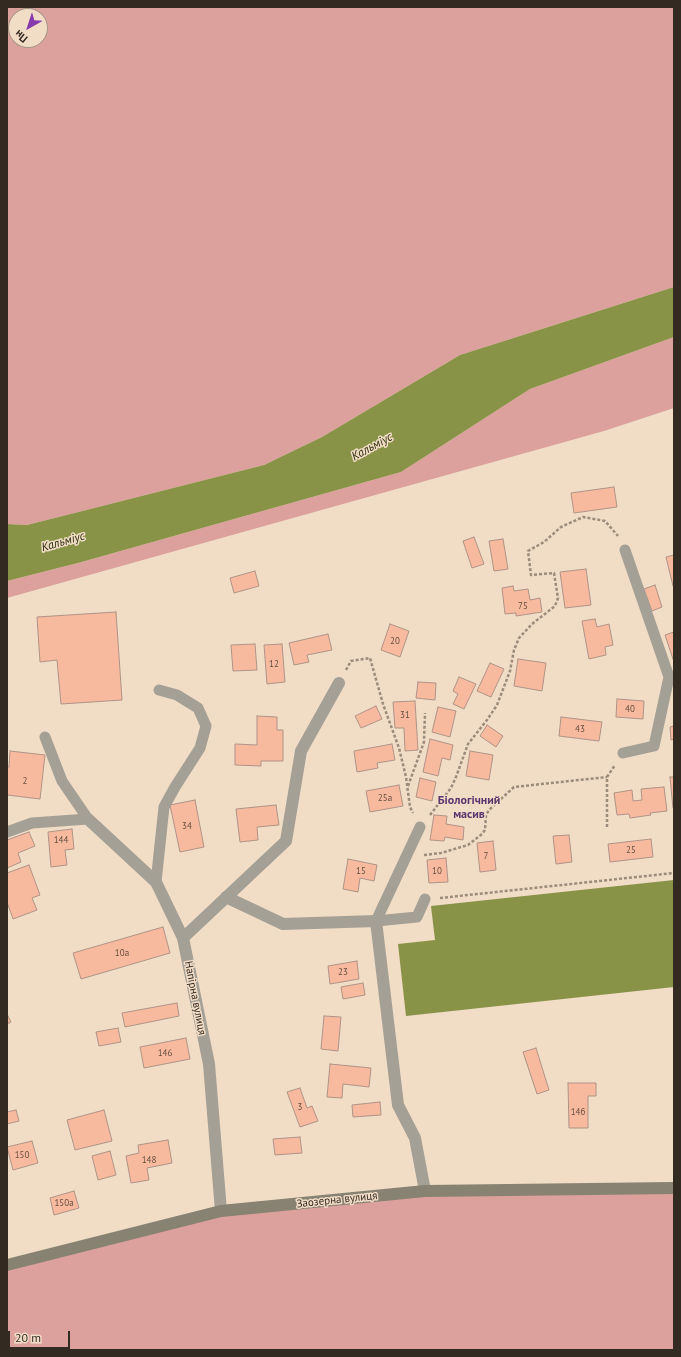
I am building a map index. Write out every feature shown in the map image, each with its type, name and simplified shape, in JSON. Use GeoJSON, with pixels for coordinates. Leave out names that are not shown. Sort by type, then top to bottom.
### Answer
{"type":"FeatureCollection","features":[{"type":"Feature","properties":{"kind":"street"},"geometry":{"type":"LineString","coordinates":[[183,938],[286,841],[301,751],[339,683]]}},
{"type":"Feature","properties":{"kind":"street","name":"Напірна вулиця"},"geometry":{"type":"LineString","coordinates":[[88,819],[156,882],[183,938],[209,1064],[222,1211]]}},
{"type":"Feature","properties":{"kind":"street"},"geometry":{"type":"LineString","coordinates":[[226,897],[283,924],[376,921],[398,1105],[415,1138],[425,1192]]}},
{"type":"Feature","properties":{"kind":"street","name":"Заозерна вулиця"},"geometry":{"type":"LineString","coordinates":[[7,1265],[222,1211],[425,1192],[674,1188]]}},
{"type":"Feature","properties":{"kind":"lane"},"geometry":{"type":"LineString","coordinates":[[623,753],[654,746],[672,676],[625,550]]}},
{"type":"Feature","properties":{"kind":"lane"},"geometry":{"type":"LineString","coordinates":[[156,882],[164,808],[175,787],[200,748],[206,726],[198,708],[177,695],[159,690]]}},
{"type":"Feature","properties":{"kind":"lane"},"geometry":{"type":"LineString","coordinates":[[7,832],[32,823],[88,819],[62,780],[45,737]]}},
{"type":"Feature","properties":{"kind":"lane"},"geometry":{"type":"LineString","coordinates":[[376,921],[420,827]]}},
{"type":"Feature","properties":{"kind":"lane"},"geometry":{"type":"LineString","coordinates":[[376,921],[417,917],[425,899]]}},
{"type":"Feature","properties":{"kind":"path"},"geometry":{"type":"LineString","coordinates":[[339,683],[351,661],[370,658],[383,704],[399,748],[408,786],[410,807],[420,827],[451,788],[468,744],[497,705],[510,671],[514,650],[519,638],[532,624],[555,606],[558,598],[554,573],[531,575],[528,551],[544,542],[561,527],[583,517],[605,521],[616,532],[625,550]]}},
{"type":"Feature","properties":{"kind":"path"},"geometry":{"type":"LineString","coordinates":[[408,786],[424,742],[425,713]]}},
{"type":"Feature","properties":{"kind":"path"},"geometry":{"type":"LineString","coordinates":[[406,856],[441,853],[468,845],[485,830],[486,815],[489,810],[514,787],[607,777],[607,827]]}},
{"type":"Feature","properties":{"kind":"path"},"geometry":{"type":"LineString","coordinates":[[425,899],[674,873]]}},
{"type":"Feature","properties":{"kind":"shaded area"},"geometry":{"type":"Polygon","coordinates":[[[7,7],[674,7],[674,287],[460,355],[322,437],[264,465],[27,525],[7,524],[7,7]]]}},
{"type":"Feature","properties":{"kind":"shaded area"},"geometry":{"type":"Polygon","coordinates":[[[674,337],[674,408],[604,431],[7,598],[7,581],[78,563],[401,472],[530,389],[674,337]]]}},
{"type":"Feature","properties":{"kind":"shaded area"},"geometry":{"type":"Polygon","coordinates":[[[674,1188],[674,1350],[7,1350],[7,1265],[221,1211],[425,1191],[674,1188]]]}},
{"type":"Feature","properties":{"kind":"water","name":"Кальміус"},"geometry":{"type":"Polygon","coordinates":[[[674,287],[674,337],[530,389],[401,472],[78,563],[7,581],[7,524],[27,525],[264,465],[322,437],[460,355],[674,287]]]}},
{"type":"Feature","properties":{"kind":"water"},"geometry":{"type":"Polygon","coordinates":[[[674,880],[674,987],[406,1016],[398,944],[435,940],[431,906],[674,880]]]}},
{"type":"Feature","properties":{"kind":"building"},"geometry":{"type":"Polygon","coordinates":[[[614,487],[617,507],[574,513],[571,493],[614,487]]]}},
{"type":"Feature","properties":{"kind":"building"},"geometry":{"type":"Polygon","coordinates":[[[474,537],[484,564],[472,568],[463,541],[474,537]]]}},
{"type":"Feature","properties":{"kind":"building"},"geometry":{"type":"Polygon","coordinates":[[[503,539],[508,569],[494,571],[489,541],[503,539]]]}},
{"type":"Feature","properties":{"kind":"building"},"geometry":{"type":"Polygon","coordinates":[[[674,555],[674,586],[673,586],[666,557],[674,555]]]}},
{"type":"Feature","properties":{"kind":"building"},"geometry":{"type":"Polygon","coordinates":[[[586,569],[591,605],[565,608],[560,572],[586,569]]]}},
{"type":"Feature","properties":{"kind":"building"},"geometry":{"type":"Polygon","coordinates":[[[255,571],[259,586],[234,593],[230,578],[255,571]]]}},
{"type":"Feature","properties":{"kind":"building"},"geometry":{"type":"Polygon","coordinates":[[[655,585],[662,607],[652,611],[644,589],[655,585]]]}},
{"type":"Feature","properties":{"kind":"building"},"geometry":{"type":"Polygon","coordinates":[[[513,586],[514,591],[528,589],[530,600],[540,598],[542,612],[516,616],[516,613],[505,614],[502,588],[513,586]]]}},
{"type":"Feature","properties":{"kind":"building"},"geometry":{"type":"Polygon","coordinates":[[[116,612],[122,700],[61,704],[57,660],[40,662],[37,617],[116,612]]]}},
{"type":"Feature","properties":{"kind":"building"},"geometry":{"type":"Polygon","coordinates":[[[595,619],[597,627],[609,624],[613,645],[605,647],[606,655],[589,659],[582,621],[595,619]]]}},
{"type":"Feature","properties":{"kind":"building"},"geometry":{"type":"Polygon","coordinates":[[[390,624],[409,631],[400,657],[381,650],[390,624]]]}},
{"type":"Feature","properties":{"kind":"building"},"geometry":{"type":"Polygon","coordinates":[[[674,632],[674,662],[665,635],[674,632]]]}},
{"type":"Feature","properties":{"kind":"building"},"geometry":{"type":"Polygon","coordinates":[[[328,634],[332,650],[307,655],[309,662],[294,665],[289,643],[328,634]]]}},
{"type":"Feature","properties":{"kind":"building"},"geometry":{"type":"Polygon","coordinates":[[[255,644],[257,670],[233,671],[231,645],[255,644]]]}},
{"type":"Feature","properties":{"kind":"building"},"geometry":{"type":"Polygon","coordinates":[[[282,644],[285,682],[267,684],[264,645],[282,644]]]}},
{"type":"Feature","properties":{"kind":"building"},"geometry":{"type":"Polygon","coordinates":[[[518,659],[546,663],[542,691],[514,686],[518,659]]]}},
{"type":"Feature","properties":{"kind":"building"},"geometry":{"type":"Polygon","coordinates":[[[490,663],[504,669],[491,697],[477,691],[490,663]]]}},
{"type":"Feature","properties":{"kind":"building"},"geometry":{"type":"Polygon","coordinates":[[[459,677],[476,684],[464,709],[453,704],[458,694],[453,691],[459,677]]]}},
{"type":"Feature","properties":{"kind":"building"},"geometry":{"type":"Polygon","coordinates":[[[418,682],[436,683],[435,700],[416,698],[418,682]]]}},
{"type":"Feature","properties":{"kind":"building"},"geometry":{"type":"Polygon","coordinates":[[[617,699],[644,701],[643,719],[616,717],[617,699]]]}},
{"type":"Feature","properties":{"kind":"building"},"geometry":{"type":"Polygon","coordinates":[[[415,701],[418,750],[405,751],[404,728],[395,728],[393,702],[415,701]]]}},
{"type":"Feature","properties":{"kind":"building"},"geometry":{"type":"Polygon","coordinates":[[[376,706],[382,719],[361,728],[355,716],[376,706]]]}},
{"type":"Feature","properties":{"kind":"building"},"geometry":{"type":"Polygon","coordinates":[[[438,707],[456,711],[450,737],[432,732],[438,707]]]}},
{"type":"Feature","properties":{"kind":"building"},"geometry":{"type":"Polygon","coordinates":[[[257,716],[277,717],[277,730],[283,730],[283,761],[261,761],[261,766],[235,765],[235,744],[257,745],[257,716]]]}},
{"type":"Feature","properties":{"kind":"building"},"geometry":{"type":"Polygon","coordinates":[[[561,717],[602,722],[599,741],[559,736],[561,717]]]}},
{"type":"Feature","properties":{"kind":"building"},"geometry":{"type":"Polygon","coordinates":[[[487,725],[503,736],[496,747],[480,736],[487,725]]]}},
{"type":"Feature","properties":{"kind":"building"},"geometry":{"type":"Polygon","coordinates":[[[674,726],[674,739],[671,740],[670,727],[674,726]]]}},
{"type":"Feature","properties":{"kind":"building"},"geometry":{"type":"Polygon","coordinates":[[[430,739],[453,745],[450,760],[442,758],[438,776],[423,772],[430,739]]]}},
{"type":"Feature","properties":{"kind":"building"},"geometry":{"type":"Polygon","coordinates":[[[392,744],[395,760],[377,763],[378,768],[357,772],[354,751],[392,744]]]}},
{"type":"Feature","properties":{"kind":"building"},"geometry":{"type":"Polygon","coordinates":[[[10,751],[45,755],[40,799],[7,795],[7,767],[9,767],[10,751]]]}},
{"type":"Feature","properties":{"kind":"building"},"geometry":{"type":"Polygon","coordinates":[[[470,751],[493,755],[489,780],[466,776],[470,751]]]}},
{"type":"Feature","properties":{"kind":"building"},"geometry":{"type":"Polygon","coordinates":[[[670,777],[674,777],[674,808],[673,808],[670,777]]]}},
{"type":"Feature","properties":{"kind":"building"},"geometry":{"type":"Polygon","coordinates":[[[420,778],[436,782],[432,801],[416,797],[420,778]]]}},
{"type":"Feature","properties":{"kind":"building"},"geometry":{"type":"Polygon","coordinates":[[[399,785],[403,806],[370,812],[366,791],[399,785]]]}},
{"type":"Feature","properties":{"kind":"building"},"geometry":{"type":"Polygon","coordinates":[[[664,787],[667,811],[630,818],[629,814],[617,815],[614,793],[632,790],[633,801],[642,800],[641,789],[664,787]]]}},
{"type":"Feature","properties":{"kind":"building"},"geometry":{"type":"Polygon","coordinates":[[[195,800],[204,847],[180,852],[170,805],[195,800]]]}},
{"type":"Feature","properties":{"kind":"building"},"geometry":{"type":"Polygon","coordinates":[[[276,805],[279,825],[257,827],[258,840],[240,842],[236,809],[276,805]]]}},
{"type":"Feature","properties":{"kind":"building"},"geometry":{"type":"Polygon","coordinates":[[[434,815],[447,816],[446,824],[464,827],[463,840],[445,837],[444,841],[430,840],[434,815]]]}},
{"type":"Feature","properties":{"kind":"building"},"geometry":{"type":"Polygon","coordinates":[[[72,829],[74,849],[65,850],[67,865],[51,867],[48,832],[72,829]]]}},
{"type":"Feature","properties":{"kind":"building"},"geometry":{"type":"Polygon","coordinates":[[[29,832],[35,846],[18,853],[21,862],[7,868],[7,840],[29,832]]]}},
{"type":"Feature","properties":{"kind":"building"},"geometry":{"type":"Polygon","coordinates":[[[569,835],[572,862],[556,864],[553,836],[569,835]]]}},
{"type":"Feature","properties":{"kind":"building"},"geometry":{"type":"Polygon","coordinates":[[[651,839],[653,857],[610,862],[608,844],[651,839]]]}},
{"type":"Feature","properties":{"kind":"building"},"geometry":{"type":"Polygon","coordinates":[[[493,841],[496,870],[480,872],[477,843],[493,841]]]}},
{"type":"Feature","properties":{"kind":"building"},"geometry":{"type":"Polygon","coordinates":[[[446,858],[448,882],[429,883],[427,860],[446,858]]]}},
{"type":"Feature","properties":{"kind":"building"},"geometry":{"type":"Polygon","coordinates":[[[348,859],[377,865],[374,881],[360,878],[358,892],[343,889],[348,859]]]}},
{"type":"Feature","properties":{"kind":"building"},"geometry":{"type":"Polygon","coordinates":[[[29,865],[40,895],[32,898],[37,910],[13,919],[7,902],[7,873],[29,865]]]}},
{"type":"Feature","properties":{"kind":"building"},"geometry":{"type":"Polygon","coordinates":[[[163,927],[170,953],[81,979],[73,953],[163,927]]]}},
{"type":"Feature","properties":{"kind":"building"},"geometry":{"type":"Polygon","coordinates":[[[357,961],[359,979],[330,984],[328,966],[357,961]]]}},
{"type":"Feature","properties":{"kind":"building"},"geometry":{"type":"Polygon","coordinates":[[[363,983],[365,995],[343,999],[341,987],[363,983]]]}},
{"type":"Feature","properties":{"kind":"building"},"geometry":{"type":"Polygon","coordinates":[[[177,1003],[179,1016],[125,1027],[122,1013],[177,1003]]]}},
{"type":"Feature","properties":{"kind":"building"},"geometry":{"type":"Polygon","coordinates":[[[7,1014],[11,1022],[7,1024],[7,1014]]]}},
{"type":"Feature","properties":{"kind":"building"},"geometry":{"type":"Polygon","coordinates":[[[324,1016],[341,1017],[338,1051],[321,1049],[324,1016]]]}},
{"type":"Feature","properties":{"kind":"building"},"geometry":{"type":"Polygon","coordinates":[[[118,1028],[121,1042],[99,1046],[96,1032],[118,1028]]]}},
{"type":"Feature","properties":{"kind":"building"},"geometry":{"type":"Polygon","coordinates":[[[186,1038],[190,1059],[144,1068],[140,1047],[186,1038]]]}},
{"type":"Feature","properties":{"kind":"building"},"geometry":{"type":"Polygon","coordinates":[[[536,1048],[549,1090],[537,1094],[523,1052],[536,1048]]]}},
{"type":"Feature","properties":{"kind":"building"},"geometry":{"type":"Polygon","coordinates":[[[330,1064],[371,1068],[369,1087],[343,1084],[342,1098],[327,1097],[330,1064]]]}},
{"type":"Feature","properties":{"kind":"building"},"geometry":{"type":"Polygon","coordinates":[[[568,1083],[596,1083],[596,1096],[588,1096],[588,1128],[569,1128],[568,1083]]]}},
{"type":"Feature","properties":{"kind":"building"},"geometry":{"type":"Polygon","coordinates":[[[300,1088],[307,1108],[312,1106],[318,1121],[300,1127],[287,1092],[300,1088]]]}},
{"type":"Feature","properties":{"kind":"building"},"geometry":{"type":"Polygon","coordinates":[[[380,1102],[381,1115],[353,1117],[352,1105],[380,1102]]]}},
{"type":"Feature","properties":{"kind":"building"},"geometry":{"type":"Polygon","coordinates":[[[16,1110],[19,1121],[7,1124],[7,1112],[16,1110]]]}},
{"type":"Feature","properties":{"kind":"building"},"geometry":{"type":"Polygon","coordinates":[[[104,1110],[112,1141],[75,1150],[67,1120],[104,1110]]]}},
{"type":"Feature","properties":{"kind":"building"},"geometry":{"type":"Polygon","coordinates":[[[300,1137],[302,1153],[275,1155],[273,1139],[300,1137]]]}},
{"type":"Feature","properties":{"kind":"building"},"geometry":{"type":"Polygon","coordinates":[[[168,1140],[172,1163],[147,1168],[149,1180],[131,1183],[126,1156],[139,1153],[138,1145],[168,1140]]]}},
{"type":"Feature","properties":{"kind":"building"},"geometry":{"type":"Polygon","coordinates":[[[32,1141],[38,1163],[13,1170],[7,1147],[32,1141]]]}},
{"type":"Feature","properties":{"kind":"building"},"geometry":{"type":"Polygon","coordinates":[[[110,1151],[116,1175],[98,1180],[92,1156],[110,1151]]]}},
{"type":"Feature","properties":{"kind":"building"},"geometry":{"type":"Polygon","coordinates":[[[74,1191],[79,1208],[54,1215],[50,1198],[74,1191]]]}},
{"type":"Feature","properties":{"kind":"district","name":"Біологічний масив"},"geometry":{"type":"Point","coordinates":[469,808]}}]}
